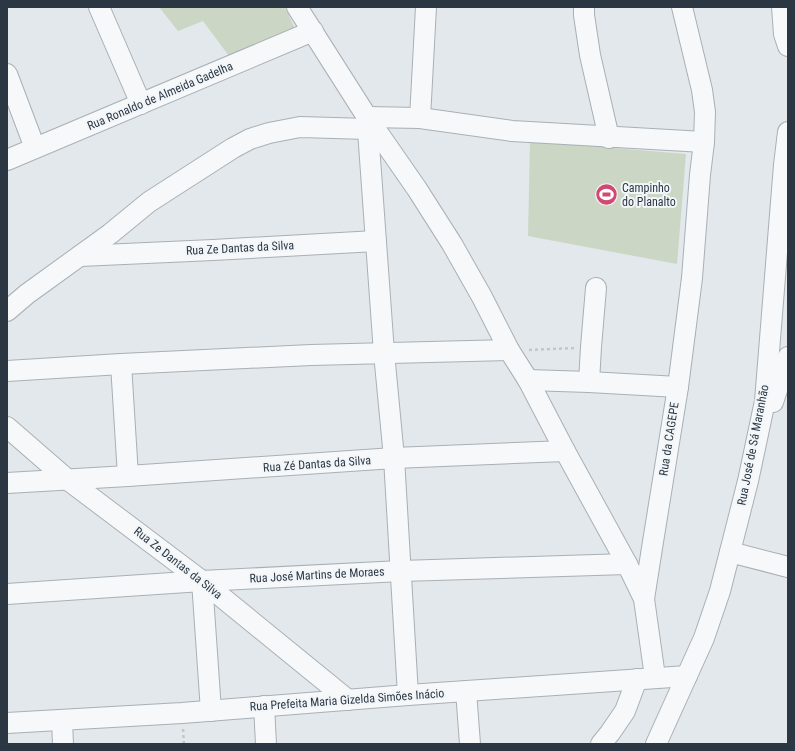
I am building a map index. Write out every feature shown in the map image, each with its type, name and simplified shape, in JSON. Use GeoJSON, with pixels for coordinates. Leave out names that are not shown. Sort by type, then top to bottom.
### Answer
{"type":"FeatureCollection","features":[{"type":"Feature","properties":{"kind":"street"},"geometry":{"type":"LineString","coordinates":[[99,7],[141,104]]}},
{"type":"Feature","properties":{"kind":"street"},"geometry":{"type":"LineString","coordinates":[[297,7],[313,31],[367,123],[417,189],[452,244],[509,350],[528,380],[565,452],[627,564],[644,599],[646,678],[625,711],[601,744]]}},
{"type":"Feature","properties":{"kind":"street"},"geometry":{"type":"LineString","coordinates":[[420,118],[426,7]]}},
{"type":"Feature","properties":{"kind":"street"},"geometry":{"type":"LineString","coordinates":[[584,7],[590,55],[609,138]]}},
{"type":"Feature","properties":{"kind":"street","name":"Rua da CAGEPE"},"geometry":{"type":"LineString","coordinates":[[644,599],[678,387],[692,278],[704,142],[705,112],[702,90],[682,7]]}},
{"type":"Feature","properties":{"kind":"street"},"geometry":{"type":"LineString","coordinates":[[782,7],[784,34],[788,46]]}},
{"type":"Feature","properties":{"kind":"street","name":"Rua Ronaldo de Almeida Gadelha"},"geometry":{"type":"LineString","coordinates":[[7,160],[313,31]]}},
{"type":"Feature","properties":{"kind":"street"},"geometry":{"type":"LineString","coordinates":[[7,74],[35,148]]}},
{"type":"Feature","properties":{"kind":"street"},"geometry":{"type":"LineString","coordinates":[[7,311],[27,294],[110,234],[149,202],[233,148],[269,133],[300,127],[420,118],[512,131],[609,138],[704,142]]}},
{"type":"Feature","properties":{"kind":"street"},"geometry":{"type":"LineString","coordinates":[[367,123],[384,353],[394,458],[408,695]]}},
{"type":"Feature","properties":{"kind":"street","name":"Rua José de Sá Maranhão"},"geometry":{"type":"LineString","coordinates":[[656,744],[704,638],[720,591],[748,481],[775,403],[781,288],[784,165],[788,132]]}},
{"type":"Feature","properties":{"kind":"street","name":"Rua Ze Dantas da Silva"},"geometry":{"type":"LineString","coordinates":[[80,256],[376,241]]}},
{"type":"Feature","properties":{"kind":"street"},"geometry":{"type":"LineString","coordinates":[[589,382],[590,347],[596,288]]}},
{"type":"Feature","properties":{"kind":"street"},"geometry":{"type":"LineString","coordinates":[[7,371],[311,355],[509,350]]}},
{"type":"Feature","properties":{"kind":"street"},"geometry":{"type":"LineString","coordinates":[[775,403],[788,357]]}},
{"type":"Feature","properties":{"kind":"street"},"geometry":{"type":"LineString","coordinates":[[121,364],[128,476]]}},
{"type":"Feature","properties":{"kind":"street"},"geometry":{"type":"LineString","coordinates":[[528,380],[678,387]]}},
{"type":"Feature","properties":{"kind":"street","name":"Rua Ze Dantas da Silva"},"geometry":{"type":"LineString","coordinates":[[7,427],[68,480],[202,581],[348,700]]}},
{"type":"Feature","properties":{"kind":"street","name":"Rua Zé Dantas da Silva"},"geometry":{"type":"LineString","coordinates":[[7,483],[394,458],[565,452]]}},
{"type":"Feature","properties":{"kind":"street"},"geometry":{"type":"LineString","coordinates":[[730,552],[788,567]]}},
{"type":"Feature","properties":{"kind":"street","name":"Rua José Martins de Moraes"},"geometry":{"type":"LineString","coordinates":[[7,594],[202,581],[401,571],[627,564]]}},
{"type":"Feature","properties":{"kind":"street"},"geometry":{"type":"LineString","coordinates":[[202,581],[211,711]]}},
{"type":"Feature","properties":{"kind":"street","name":"Rua Prefeita Maria Gizelda Simões Inácio"},"geometry":{"type":"LineString","coordinates":[[7,723],[211,711],[408,695],[687,676]]}},
{"type":"Feature","properties":{"kind":"street"},"geometry":{"type":"LineString","coordinates":[[466,691],[470,744]]}},
{"type":"Feature","properties":{"kind":"street"},"geometry":{"type":"LineString","coordinates":[[264,706],[266,744]]}},
{"type":"Feature","properties":{"kind":"street"},"geometry":{"type":"LineString","coordinates":[[62,720],[63,744]]}},
{"type":"Feature","properties":{"kind":"path"},"geometry":{"type":"LineString","coordinates":[[509,350],[590,347]]}},
{"type":"Feature","properties":{"kind":"green space"},"geometry":{"type":"Polygon","coordinates":[[[159,7],[285,7],[296,31],[229,56],[203,21],[178,31],[159,7]]]}},
{"type":"Feature","properties":{"kind":"green space","name":"Campinho do Planalto"},"geometry":{"type":"Polygon","coordinates":[[[530,141],[686,154],[677,264],[528,236],[530,141]]]}},
{"type":"Feature","properties":{"kind":"place","name":"Campinho do Planalto"},"geometry":{"type":"Point","coordinates":[606,195]}}]}
